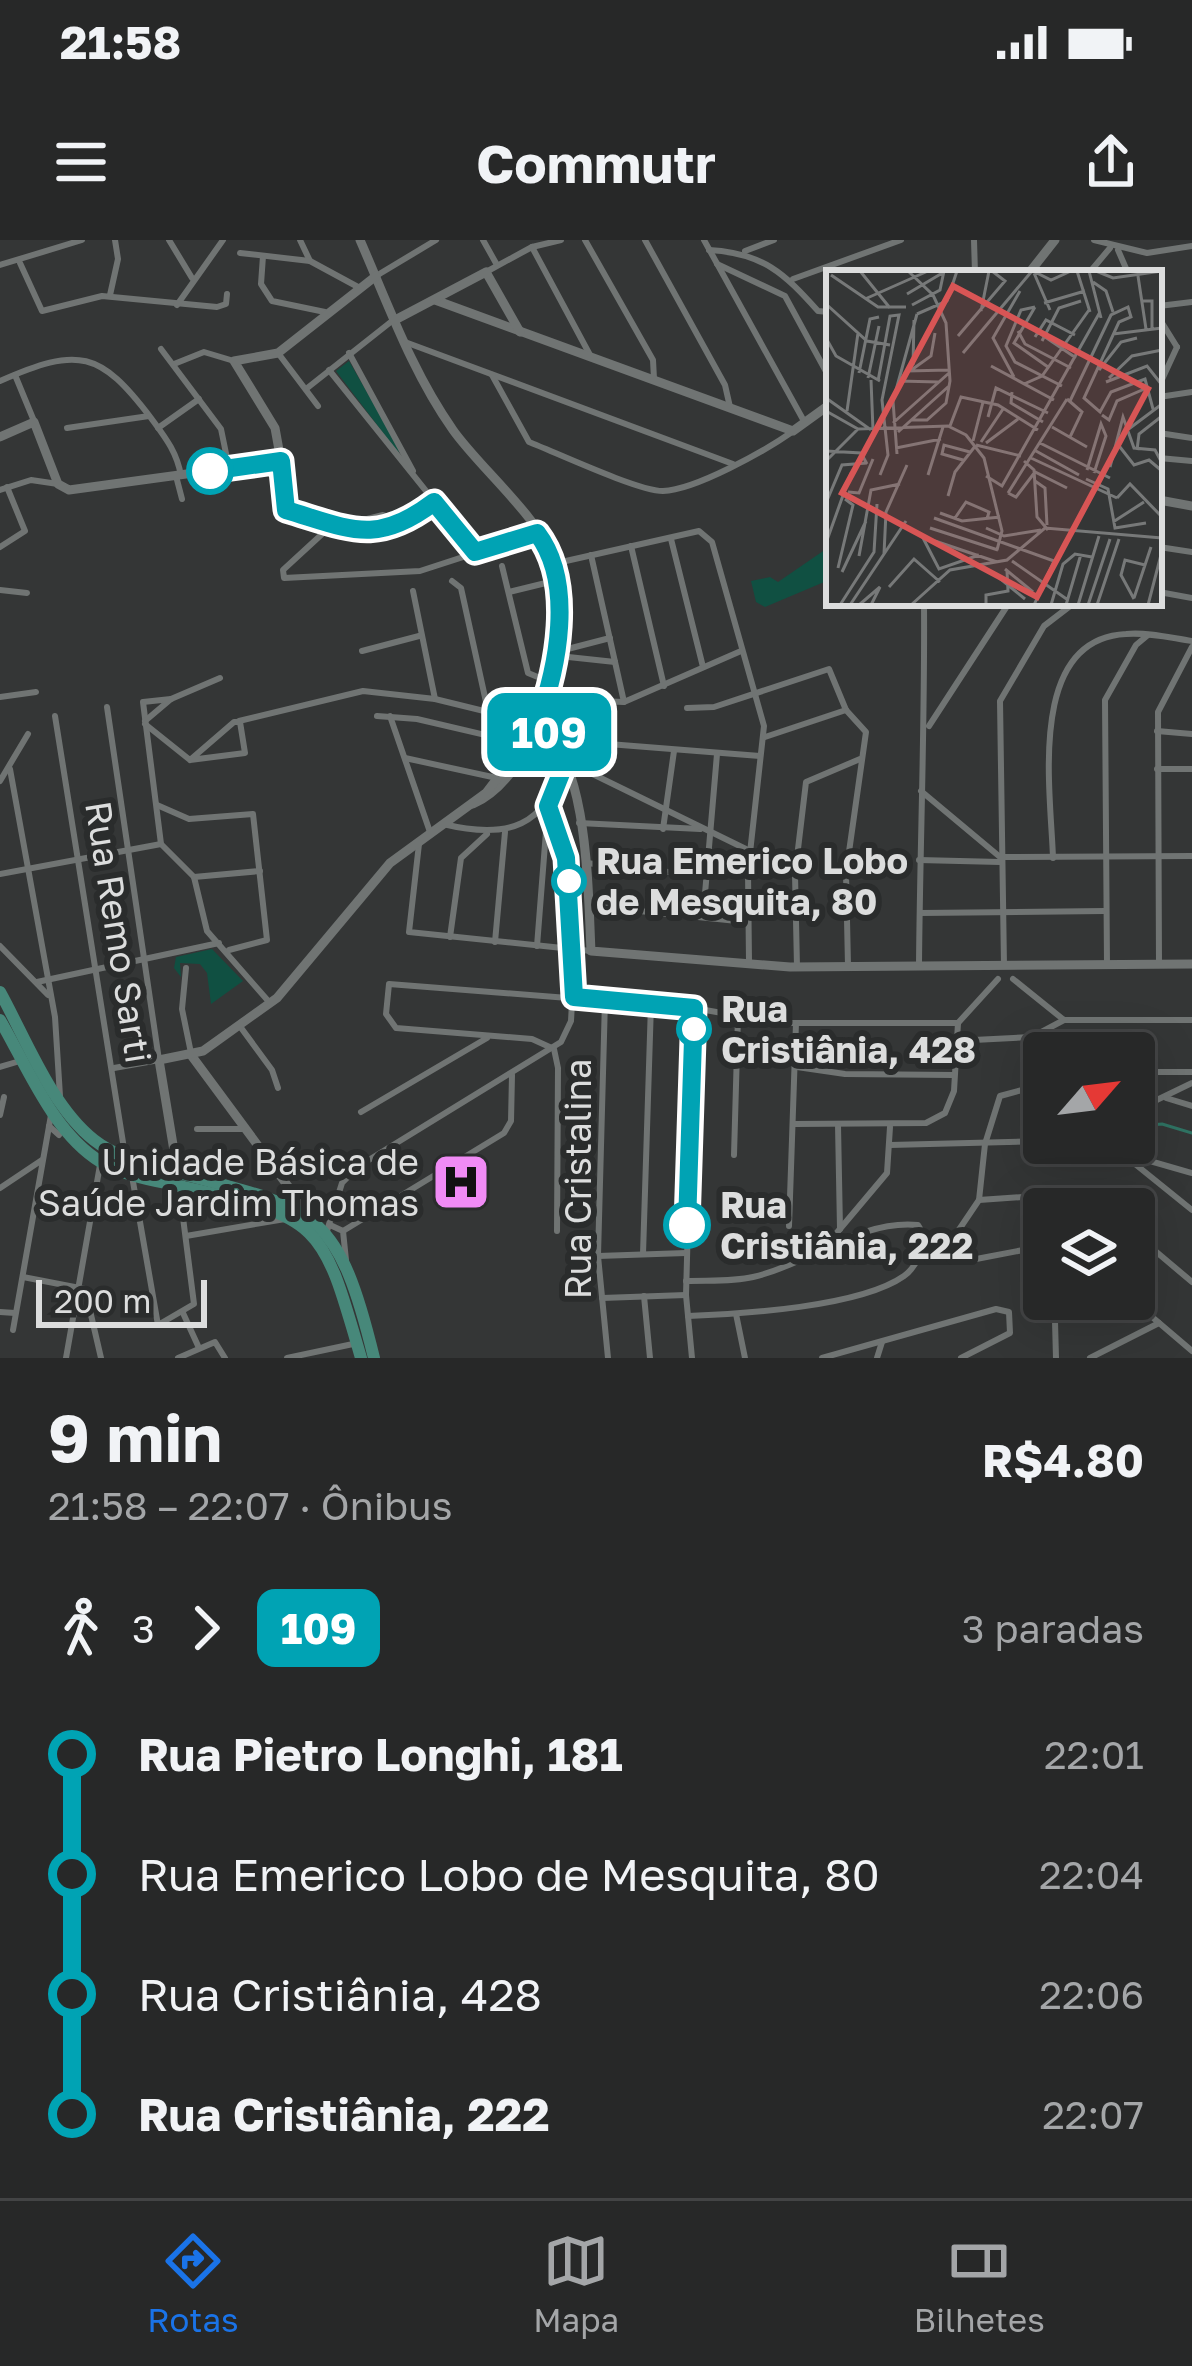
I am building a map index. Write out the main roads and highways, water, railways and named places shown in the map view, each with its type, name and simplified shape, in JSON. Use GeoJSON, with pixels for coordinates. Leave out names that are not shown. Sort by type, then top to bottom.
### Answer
{"type":"FeatureCollection","features":[{"type":"Feature","properties":{"kind":"main road"},"geometry":{"type":"LineString","coordinates":[[0,992],[67,1129],[100,1161],[133,1176],[178,1179],[279,1199],[327,1228],[346,1260],[374,1358]]}},
{"type":"Feature","properties":{"kind":"main road"},"geometry":{"type":"LineString","coordinates":[[0,1020],[56,1102]]}},
{"type":"Feature","properties":{"kind":"main road"},"geometry":{"type":"LineString","coordinates":[[67,1129],[178,1179],[288,1217],[322,1246],[338,1273],[358,1351]]}},
{"type":"Feature","properties":{"kind":"waterway"},"geometry":{"type":"LineString","coordinates":[[1155,1125],[1192,1133]]}},
{"type":"Feature","properties":{"kind":"place","name":"Rua Emerico Lobo de Mesquita, 80"},"geometry":{"type":"Point","coordinates":[569,881]}},
{"type":"Feature","properties":{"kind":"place","name":"Rua Cristiânia, 428"},"geometry":{"type":"Point","coordinates":[694,1029]}},
{"type":"Feature","properties":{"kind":"place","name":"Unidade Básica de Saúde Jardim Thomas"},"geometry":{"type":"Point","coordinates":[461,1182]}},
{"type":"Feature","properties":{"kind":"place","name":"Rua Cristiânia, 222"},"geometry":{"type":"Point","coordinates":[687,1225]}}]}
